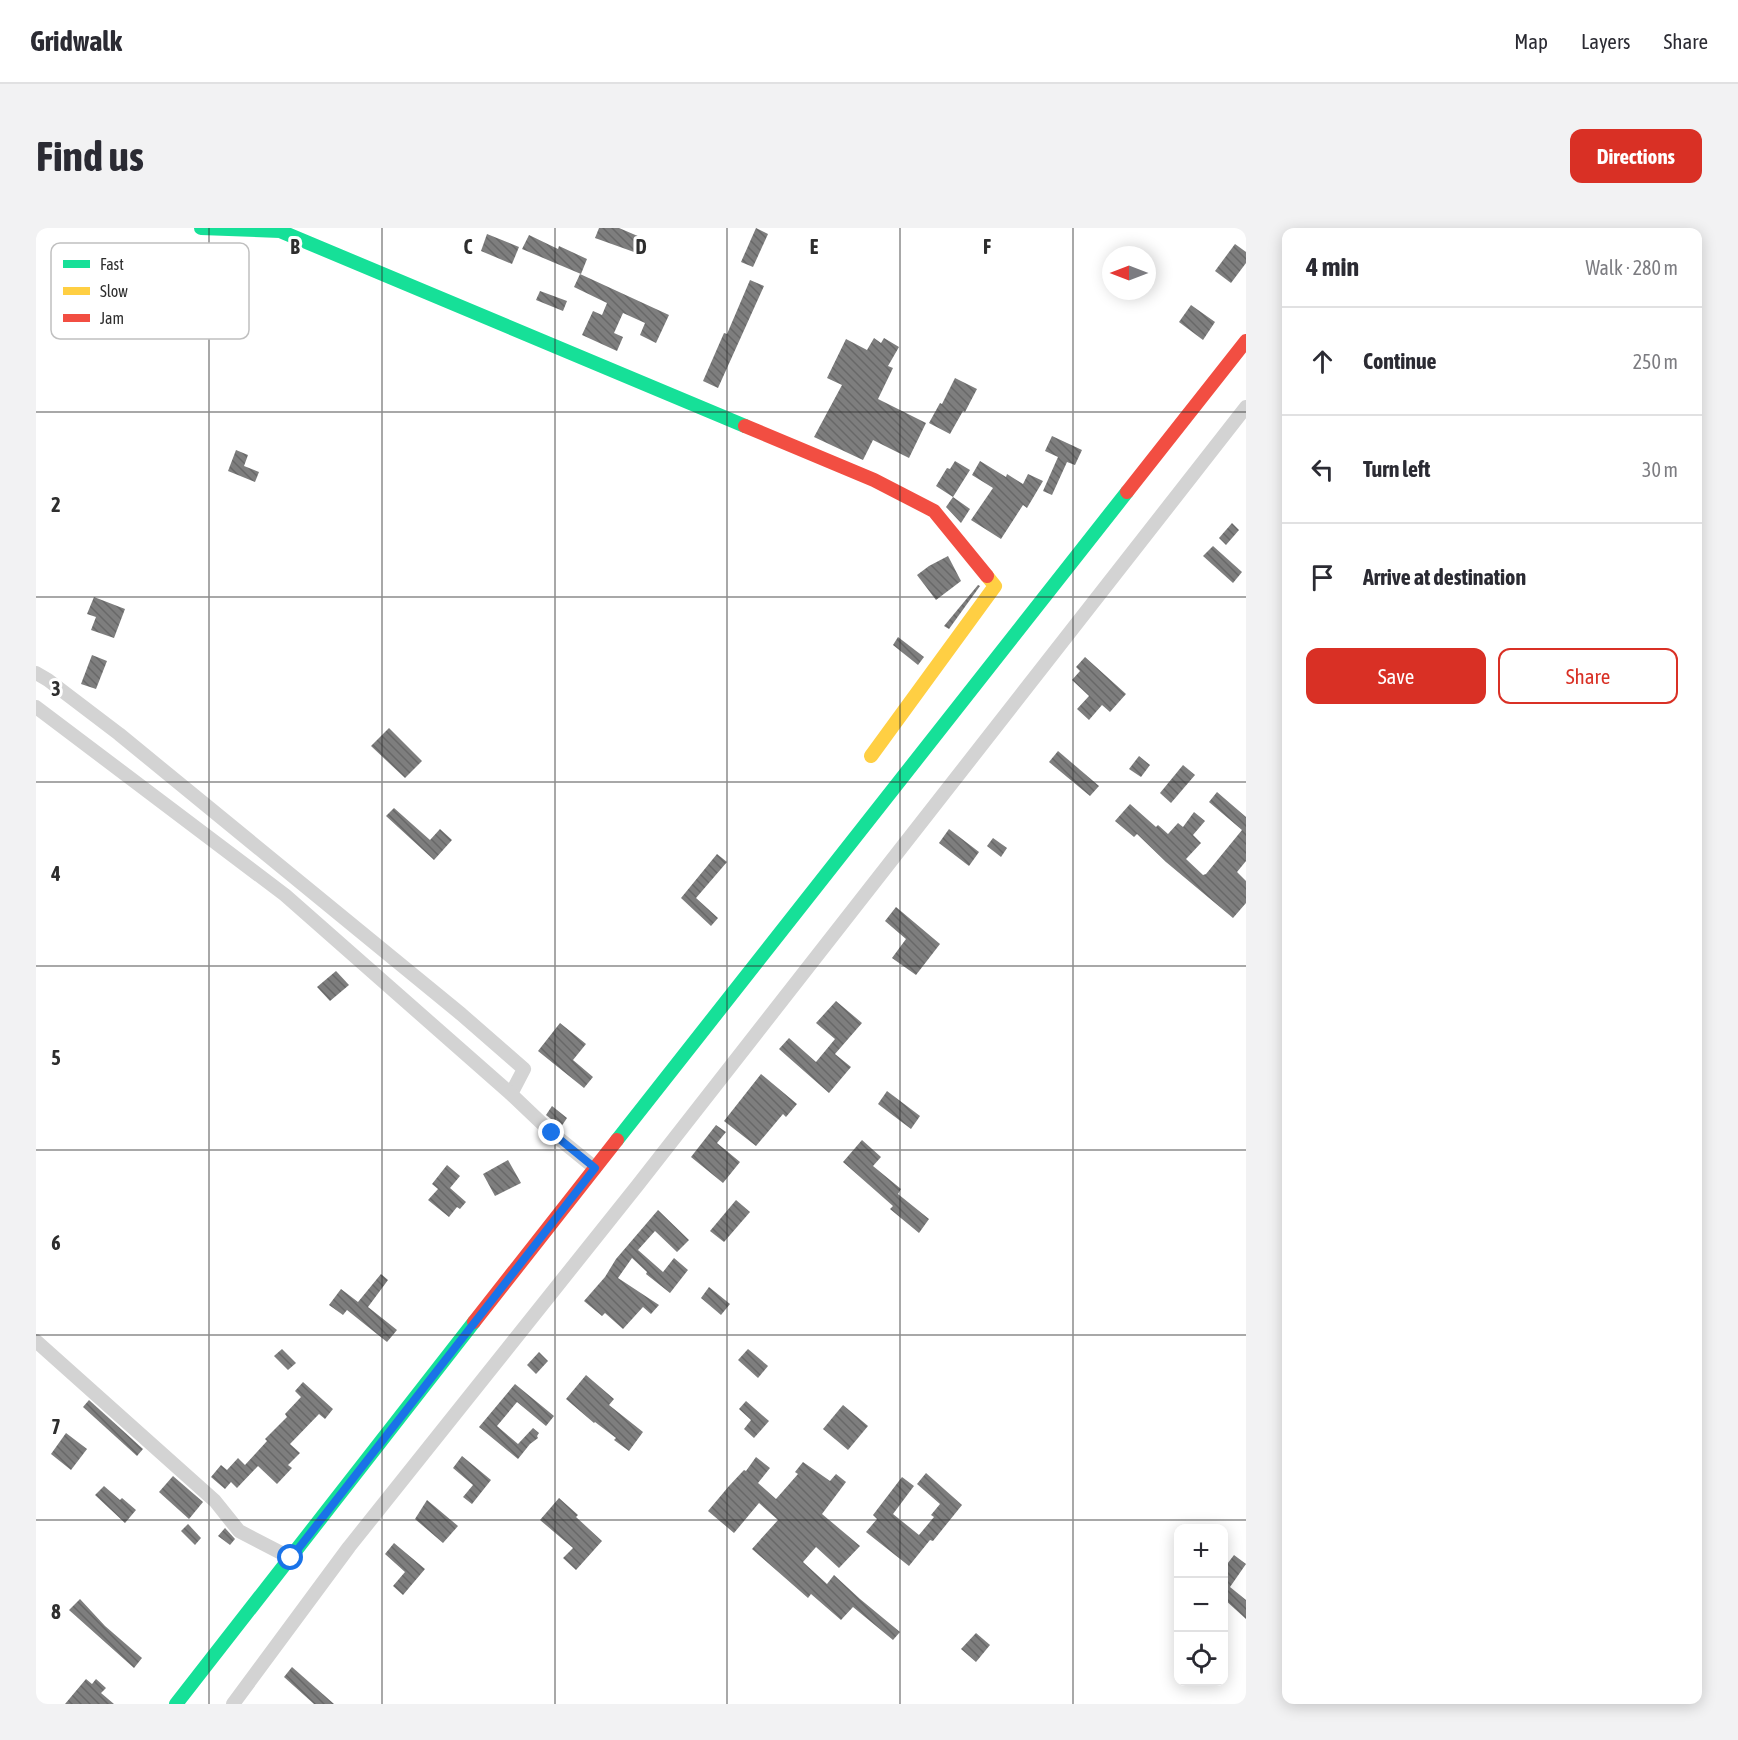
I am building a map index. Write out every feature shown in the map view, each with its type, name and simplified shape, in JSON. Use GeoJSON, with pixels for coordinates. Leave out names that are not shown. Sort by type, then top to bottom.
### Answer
{"type":"FeatureCollection","features":[{"type":"Feature","properties":{"kind":"street"},"geometry":{"type":"LineString","coordinates":[[201,228],[280,231],[874,480],[934,511],[995,586],[871,756]]}},
{"type":"Feature","properties":{"kind":"street"},"geometry":{"type":"LineString","coordinates":[[176,1704],[1246,341]]}},
{"type":"Feature","properties":{"kind":"street"},"geometry":{"type":"LineString","coordinates":[[233,1704],[349,1547],[637,1186],[1244,412]]}},
{"type":"Feature","properties":{"kind":"street"},"geometry":{"type":"LineString","coordinates":[[36,673],[119,734],[461,1014],[524,1069],[511,1094]]}},
{"type":"Feature","properties":{"kind":"street"},"geometry":{"type":"LineString","coordinates":[[36,707],[285,896],[511,1094],[552,1133],[595,1168]]}},
{"type":"Feature","properties":{"kind":"street"},"geometry":{"type":"LineString","coordinates":[[36,1341],[215,1501],[239,1531],[291,1558]]}},
{"type":"Feature","properties":{"kind":"building"},"geometry":{"type":"Polygon","coordinates":[[[599,228],[619,228],[640,237],[634,252],[595,238],[599,228]]]}},
{"type":"Feature","properties":{"kind":"building"},"geometry":{"type":"Polygon","coordinates":[[[756,228],[768,234],[753,267],[741,262],[756,228]]]}},
{"type":"Feature","properties":{"kind":"building"},"geometry":{"type":"Polygon","coordinates":[[[487,234],[519,247],[512,264],[481,251],[487,234]]]}},
{"type":"Feature","properties":{"kind":"building"},"geometry":{"type":"Polygon","coordinates":[[[529,235],[558,249],[559,246],[587,259],[581,274],[522,249],[529,235]]]}},
{"type":"Feature","properties":{"kind":"building"},"geometry":{"type":"Polygon","coordinates":[[[1235,244],[1246,252],[1246,263],[1231,283],[1215,271],[1235,244]]]}},
{"type":"Feature","properties":{"kind":"building"},"geometry":{"type":"Polygon","coordinates":[[[580,274],[669,315],[656,343],[640,335],[645,323],[623,313],[614,333],[623,337],[617,351],[582,335],[593,311],[602,315],[607,303],[574,287],[580,274]]]}},
{"type":"Feature","properties":{"kind":"building"},"geometry":{"type":"Polygon","coordinates":[[[750,280],[764,286],[718,388],[703,381],[724,333],[727,334],[750,280]]]}},
{"type":"Feature","properties":{"kind":"building"},"geometry":{"type":"Polygon","coordinates":[[[540,291],[567,301],[563,311],[536,300],[540,291]]]}},
{"type":"Feature","properties":{"kind":"building"},"geometry":{"type":"Polygon","coordinates":[[[1191,305],[1215,322],[1203,340],[1179,322],[1191,305]]]}},
{"type":"Feature","properties":{"kind":"building"},"geometry":{"type":"Polygon","coordinates":[[[874,338],[881,343],[884,338],[899,347],[888,366],[893,368],[878,399],[926,423],[909,458],[873,440],[863,460],[814,437],[842,385],[827,378],[846,339],[867,350],[874,338]]]}},
{"type":"Feature","properties":{"kind":"building"},"geometry":{"type":"Polygon","coordinates":[[[955,378],[977,389],[950,434],[929,423],[955,378]]]}},
{"type":"Feature","properties":{"kind":"building"},"geometry":{"type":"Polygon","coordinates":[[[1052,436],[1082,450],[1075,465],[1067,462],[1052,495],[1043,491],[1058,457],[1045,451],[1052,436]]]}},
{"type":"Feature","properties":{"kind":"building"},"geometry":{"type":"Polygon","coordinates":[[[236,450],[248,455],[244,466],[259,472],[255,482],[228,471],[236,450]]]}},
{"type":"Feature","properties":{"kind":"building"},"geometry":{"type":"Polygon","coordinates":[[[955,461],[970,470],[953,497],[936,486],[947,468],[950,469],[955,461]]]}},
{"type":"Feature","properties":{"kind":"building"},"geometry":{"type":"Polygon","coordinates":[[[980,461],[1006,477],[1007,474],[1023,484],[1028,474],[1043,481],[1027,508],[1023,505],[1001,539],[971,520],[993,488],[972,475],[980,461]]]}},
{"type":"Feature","properties":{"kind":"building"},"geometry":{"type":"Polygon","coordinates":[[[953,497],[970,509],[961,523],[946,507],[953,497]]]}},
{"type":"Feature","properties":{"kind":"building"},"geometry":{"type":"Polygon","coordinates":[[[1232,523],[1239,530],[1226,545],[1219,538],[1232,523]]]}},
{"type":"Feature","properties":{"kind":"building"},"geometry":{"type":"Polygon","coordinates":[[[1213,546],[1242,572],[1233,583],[1203,556],[1213,546]]]}},
{"type":"Feature","properties":{"kind":"building"},"geometry":{"type":"Polygon","coordinates":[[[948,556],[961,581],[936,600],[917,575],[948,556]]]}},
{"type":"Feature","properties":{"kind":"building"},"geometry":{"type":"Polygon","coordinates":[[[978,585],[980,586],[949,629],[944,626],[978,585]]]}},
{"type":"Feature","properties":{"kind":"building"},"geometry":{"type":"Polygon","coordinates":[[[94,597],[125,609],[114,638],[91,630],[96,617],[87,614],[94,597]]]}},
{"type":"Feature","properties":{"kind":"building"},"geometry":{"type":"Polygon","coordinates":[[[898,637],[924,657],[918,665],[893,645],[898,637]]]}},
{"type":"Feature","properties":{"kind":"building"},"geometry":{"type":"Polygon","coordinates":[[[92,655],[107,661],[96,689],[81,684],[92,655]]]}},
{"type":"Feature","properties":{"kind":"building"},"geometry":{"type":"Polygon","coordinates":[[[1085,657],[1126,694],[1110,712],[1102,705],[1089,720],[1077,709],[1089,696],[1072,680],[1080,671],[1076,667],[1085,657]]]}},
{"type":"Feature","properties":{"kind":"building"},"geometry":{"type":"Polygon","coordinates":[[[389,728],[422,761],[405,778],[371,746],[389,728]]]}},
{"type":"Feature","properties":{"kind":"building"},"geometry":{"type":"Polygon","coordinates":[[[1058,751],[1099,786],[1090,796],[1049,762],[1058,751]]]}},
{"type":"Feature","properties":{"kind":"building"},"geometry":{"type":"Polygon","coordinates":[[[1139,756],[1150,765],[1141,777],[1129,769],[1139,756]]]}},
{"type":"Feature","properties":{"kind":"building"},"geometry":{"type":"Polygon","coordinates":[[[1183,765],[1195,775],[1171,803],[1160,793],[1183,765]]]}},
{"type":"Feature","properties":{"kind":"building"},"geometry":{"type":"Polygon","coordinates":[[[1217,792],[1246,817],[1246,861],[1237,872],[1246,881],[1246,903],[1233,918],[1166,862],[1137,834],[1134,837],[1115,821],[1130,804],[1156,827],[1158,825],[1168,834],[1178,823],[1183,827],[1194,812],[1205,821],[1193,835],[1201,843],[1186,859],[1203,875],[1242,830],[1209,802],[1217,792]]]}},
{"type":"Feature","properties":{"kind":"building"},"geometry":{"type":"Polygon","coordinates":[[[394,808],[430,840],[440,829],[452,840],[434,860],[386,816],[394,808]]]}},
{"type":"Feature","properties":{"kind":"building"},"geometry":{"type":"Polygon","coordinates":[[[949,829],[979,852],[969,866],[939,843],[949,829]]]}},
{"type":"Feature","properties":{"kind":"building"},"geometry":{"type":"Polygon","coordinates":[[[993,838],[1007,848],[1001,857],[987,846],[993,838]]]}},
{"type":"Feature","properties":{"kind":"building"},"geometry":{"type":"Polygon","coordinates":[[[717,854],[727,862],[696,898],[718,918],[711,926],[681,898],[717,854]]]}},
{"type":"Feature","properties":{"kind":"building"},"geometry":{"type":"Polygon","coordinates":[[[896,907],[940,944],[916,975],[892,958],[906,939],[885,921],[896,907]]]}},
{"type":"Feature","properties":{"kind":"building"},"geometry":{"type":"Polygon","coordinates":[[[336,971],[349,985],[330,1001],[317,987],[336,971]]]}},
{"type":"Feature","properties":{"kind":"building"},"geometry":{"type":"Polygon","coordinates":[[[836,1001],[862,1023],[835,1054],[851,1067],[829,1093],[779,1049],[789,1038],[816,1062],[835,1039],[816,1023],[836,1001]]]}},
{"type":"Feature","properties":{"kind":"building"},"geometry":{"type":"Polygon","coordinates":[[[560,1023],[586,1044],[573,1060],[593,1077],[584,1088],[538,1051],[560,1023]]]}},
{"type":"Feature","properties":{"kind":"building"},"geometry":{"type":"Polygon","coordinates":[[[761,1074],[797,1104],[786,1117],[783,1114],[756,1146],[724,1121],[761,1074]]]}},
{"type":"Feature","properties":{"kind":"building"},"geometry":{"type":"Polygon","coordinates":[[[887,1091],[920,1116],[911,1129],[878,1104],[887,1091]]]}},
{"type":"Feature","properties":{"kind":"building"},"geometry":{"type":"Polygon","coordinates":[[[552,1106],[567,1118],[561,1127],[546,1115],[552,1106]]]}},
{"type":"Feature","properties":{"kind":"building"},"geometry":{"type":"Polygon","coordinates":[[[716,1125],[726,1132],[717,1143],[740,1162],[723,1183],[691,1157],[716,1125]]]}},
{"type":"Feature","properties":{"kind":"building"},"geometry":{"type":"Polygon","coordinates":[[[862,1140],[881,1157],[873,1166],[901,1189],[898,1194],[929,1219],[919,1233],[890,1209],[893,1206],[843,1162],[862,1140]]]}},
{"type":"Feature","properties":{"kind":"building"},"geometry":{"type":"Polygon","coordinates":[[[508,1160],[521,1183],[495,1196],[483,1174],[508,1160]]]}},
{"type":"Feature","properties":{"kind":"building"},"geometry":{"type":"Polygon","coordinates":[[[447,1165],[460,1176],[450,1188],[466,1202],[460,1209],[457,1207],[449,1217],[428,1200],[438,1189],[432,1184],[447,1165]]]}},
{"type":"Feature","properties":{"kind":"building"},"geometry":{"type":"Polygon","coordinates":[[[736,1200],[750,1212],[724,1242],[710,1231],[736,1200]]]}},
{"type":"Feature","properties":{"kind":"building"},"geometry":{"type":"Polygon","coordinates":[[[658,1210],[689,1240],[677,1252],[655,1231],[638,1250],[663,1272],[674,1258],[688,1270],[670,1293],[646,1274],[647,1272],[632,1258],[618,1278],[659,1305],[651,1314],[643,1307],[623,1329],[605,1313],[602,1316],[584,1301],[658,1210]]]}},
{"type":"Feature","properties":{"kind":"building"},"geometry":{"type":"Polygon","coordinates":[[[381,1274],[388,1280],[368,1307],[397,1330],[387,1342],[347,1310],[343,1315],[329,1305],[341,1289],[358,1302],[381,1274]]]}},
{"type":"Feature","properties":{"kind":"building"},"geometry":{"type":"Polygon","coordinates":[[[709,1287],[730,1304],[721,1315],[701,1298],[709,1287]]]}},
{"type":"Feature","properties":{"kind":"building"},"geometry":{"type":"Polygon","coordinates":[[[282,1349],[296,1363],[288,1370],[274,1356],[282,1349]]]}},
{"type":"Feature","properties":{"kind":"building"},"geometry":{"type":"Polygon","coordinates":[[[748,1349],[768,1366],[758,1378],[738,1360],[748,1349]]]}},
{"type":"Feature","properties":{"kind":"building"},"geometry":{"type":"Polygon","coordinates":[[[539,1352],[548,1361],[536,1374],[527,1365],[539,1352]]]}},
{"type":"Feature","properties":{"kind":"building"},"geometry":{"type":"Polygon","coordinates":[[[586,1375],[614,1399],[609,1405],[643,1432],[629,1451],[566,1399],[586,1375]]]}},
{"type":"Feature","properties":{"kind":"building"},"geometry":{"type":"Polygon","coordinates":[[[303,1382],[333,1409],[325,1419],[319,1414],[290,1444],[300,1453],[288,1465],[292,1468],[277,1484],[258,1466],[237,1488],[231,1482],[225,1489],[211,1477],[221,1465],[227,1470],[238,1458],[245,1465],[267,1441],[265,1439],[287,1417],[285,1414],[301,1397],[295,1391],[303,1382]]]}},
{"type":"Feature","properties":{"kind":"building"},"geometry":{"type":"Polygon","coordinates":[[[515,1384],[554,1416],[546,1426],[517,1402],[497,1426],[518,1444],[533,1428],[539,1433],[538,1438],[518,1459],[479,1427],[515,1384]]]}},
{"type":"Feature","properties":{"kind":"building"},"geometry":{"type":"Polygon","coordinates":[[[89,1400],[143,1449],[137,1456],[83,1407],[89,1400]]]}},
{"type":"Feature","properties":{"kind":"building"},"geometry":{"type":"Polygon","coordinates":[[[746,1401],[769,1421],[754,1438],[744,1429],[751,1420],[739,1409],[746,1401]]]}},
{"type":"Feature","properties":{"kind":"building"},"geometry":{"type":"Polygon","coordinates":[[[843,1405],[868,1426],[848,1450],[823,1429],[843,1405]]]}},
{"type":"Feature","properties":{"kind":"building"},"geometry":{"type":"Polygon","coordinates":[[[66,1433],[87,1449],[71,1470],[51,1454],[66,1433]]]}},
{"type":"Feature","properties":{"kind":"building"},"geometry":{"type":"Polygon","coordinates":[[[462,1456],[491,1480],[472,1504],[463,1497],[473,1485],[453,1468],[462,1456]]]}},
{"type":"Feature","properties":{"kind":"building"},"geometry":{"type":"Polygon","coordinates":[[[756,1457],[770,1468],[758,1483],[776,1499],[798,1474],[795,1472],[803,1462],[830,1481],[836,1474],[846,1482],[822,1514],[860,1546],[839,1568],[816,1547],[803,1562],[827,1584],[834,1575],[900,1632],[893,1640],[853,1607],[841,1620],[811,1594],[808,1598],[752,1549],[778,1520],[759,1503],[734,1533],[708,1511],[744,1470],[746,1471],[756,1457]]]}},
{"type":"Feature","properties":{"kind":"building"},"geometry":{"type":"Polygon","coordinates":[[[926,1473],[962,1505],[909,1566],[866,1532],[877,1519],[873,1515],[902,1477],[914,1486],[893,1514],[919,1535],[934,1517],[931,1515],[940,1504],[917,1484],[926,1473]]]}},
{"type":"Feature","properties":{"kind":"building"},"geometry":{"type":"Polygon","coordinates":[[[173,1476],[203,1502],[189,1519],[159,1492],[173,1476]]]}},
{"type":"Feature","properties":{"kind":"building"},"geometry":{"type":"Polygon","coordinates":[[[104,1486],[136,1510],[125,1523],[95,1495],[104,1486]]]}},
{"type":"Feature","properties":{"kind":"building"},"geometry":{"type":"Polygon","coordinates":[[[559,1498],[602,1541],[576,1570],[563,1558],[573,1548],[540,1520],[559,1498]]]}},
{"type":"Feature","properties":{"kind":"building"},"geometry":{"type":"Polygon","coordinates":[[[427,1500],[458,1526],[443,1543],[415,1519],[427,1500]]]}},
{"type":"Feature","properties":{"kind":"building"},"geometry":{"type":"Polygon","coordinates":[[[188,1524],[201,1538],[195,1545],[181,1531],[188,1524]]]}},
{"type":"Feature","properties":{"kind":"building"},"geometry":{"type":"Polygon","coordinates":[[[225,1528],[235,1539],[230,1545],[218,1536],[225,1528]]]}},
{"type":"Feature","properties":{"kind":"building"},"geometry":{"type":"Polygon","coordinates":[[[394,1543],[425,1569],[403,1595],[393,1586],[405,1572],[385,1554],[394,1543]]]}},
{"type":"Feature","properties":{"kind":"building"},"geometry":{"type":"Polygon","coordinates":[[[1234,1555],[1246,1564],[1230,1587],[1246,1600],[1246,1619],[1228,1603],[1228,1563],[1234,1555]]]}},
{"type":"Feature","properties":{"kind":"building"},"geometry":{"type":"Polygon","coordinates":[[[80,1599],[105,1626],[142,1658],[134,1668],[69,1610],[80,1599]]]}},
{"type":"Feature","properties":{"kind":"building"},"geometry":{"type":"Polygon","coordinates":[[[976,1633],[990,1645],[976,1662],[961,1649],[976,1633]]]}},
{"type":"Feature","properties":{"kind":"building"},"geometry":{"type":"Polygon","coordinates":[[[292,1667],[334,1704],[314,1704],[284,1677],[292,1667]]]}},
{"type":"Feature","properties":{"kind":"building"},"geometry":{"type":"Polygon","coordinates":[[[86,1679],[92,1684],[96,1679],[106,1688],[101,1693],[114,1704],[65,1704],[86,1679]]]}},
{"type":"Feature","properties":{"kind":"traffic: fast"},"geometry":{"type":"LineString","coordinates":[[201,228],[280,231],[745,426]]}},
{"type":"Feature","properties":{"kind":"traffic: fast"},"geometry":{"type":"LineString","coordinates":[[617,1140],[1127,492]]}},
{"type":"Feature","properties":{"kind":"traffic: fast"},"geometry":{"type":"LineString","coordinates":[[176,1704],[474,1322]]}},
{"type":"Feature","properties":{"kind":"traffic: slow"},"geometry":{"type":"LineString","coordinates":[[871,756],[995,586],[987,576]]}},
{"type":"Feature","properties":{"kind":"traffic: jam"},"geometry":{"type":"LineString","coordinates":[[1127,492],[1246,341]]}},
{"type":"Feature","properties":{"kind":"traffic: jam"},"geometry":{"type":"LineString","coordinates":[[745,426],[874,480],[934,511],[987,576]]}},
{"type":"Feature","properties":{"kind":"traffic: jam"},"geometry":{"type":"LineString","coordinates":[[474,1322],[617,1140]]}},
{"type":"Feature","properties":{"kind":"route"},"geometry":{"type":"LineString","coordinates":[[291,1558],[595,1168],[552,1133]]}}]}
